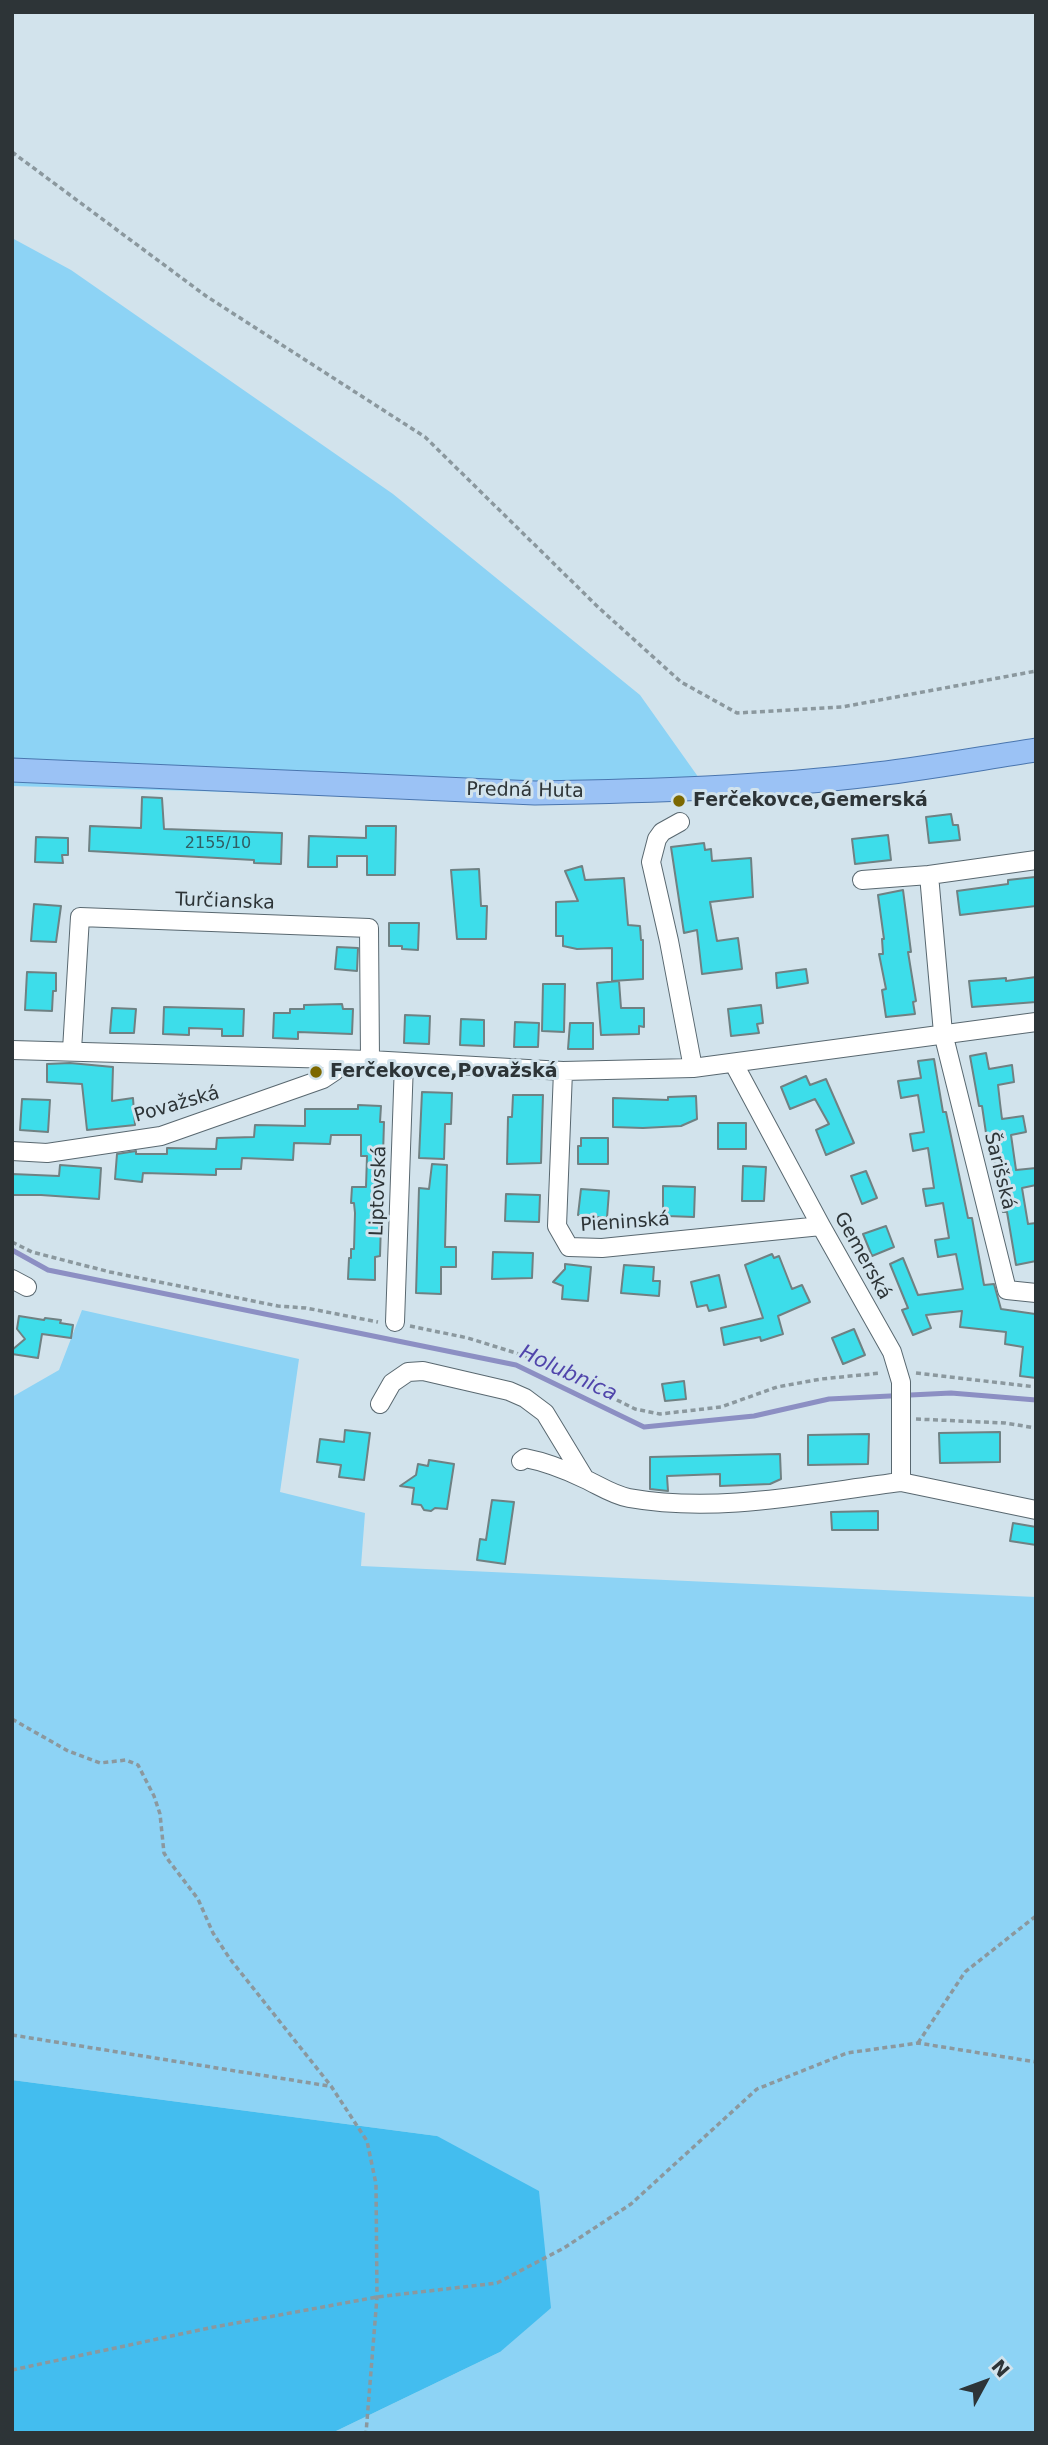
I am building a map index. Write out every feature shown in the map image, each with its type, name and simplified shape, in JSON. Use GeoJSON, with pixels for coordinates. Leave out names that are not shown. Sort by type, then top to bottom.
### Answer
{"type":"FeatureCollection","features":[{"type":"Feature","properties":{"kind":"main road","name":"Predná Huta"},"geometry":{"type":"LineString","coordinates":[[12,770],[535,793],[601,792],[876,775],[1036,750]]}},
{"type":"Feature","properties":{"kind":"street"},"geometry":{"type":"LineString","coordinates":[[680,822],[662,832],[650,862],[669,941],[693,1068]]}},
{"type":"Feature","properties":{"kind":"street"},"geometry":{"type":"LineString","coordinates":[[862,880],[929,875],[1036,860]]}},
{"type":"Feature","properties":{"kind":"street"},"geometry":{"type":"LineString","coordinates":[[929,875],[943,1033]]}},
{"type":"Feature","properties":{"kind":"street","name":"Turčianska"},"geometry":{"type":"LineString","coordinates":[[72,1051],[80,917],[369,928],[370,1060]]}},
{"type":"Feature","properties":{"kind":"street"},"geometry":{"type":"LineString","coordinates":[[12,1050],[370,1060],[563,1071],[693,1068],[1036,1022]]}},
{"type":"Feature","properties":{"kind":"street","name":"Šarišská"},"geometry":{"type":"LineString","coordinates":[[943,1033],[1007,1290],[1036,1293]]}},
{"type":"Feature","properties":{"kind":"street"},"geometry":{"type":"LineString","coordinates":[[285,1058],[288,1091]]}},
{"type":"Feature","properties":{"kind":"street","name":"Považská"},"geometry":{"type":"LineString","coordinates":[[12,1151],[47,1153],[160,1136],[331,1075],[339,1060]]}},
{"type":"Feature","properties":{"kind":"street","name":"Liptovská"},"geometry":{"type":"LineString","coordinates":[[395,1322],[404,1062]]}},
{"type":"Feature","properties":{"kind":"street","name":"Gemerská"},"geometry":{"type":"LineString","coordinates":[[734,1063],[892,1352],[900,1376],[901,1482]]}},
{"type":"Feature","properties":{"kind":"street","name":"Pieninská"},"geometry":{"type":"LineString","coordinates":[[563,1071],[557,1226],[569,1247],[602,1248],[821,1226]]}},
{"type":"Feature","properties":{"kind":"street"},"geometry":{"type":"LineString","coordinates":[[380,1404],[392,1383],[408,1372],[415,1371],[509,1391],[525,1398],[545,1413],[585,1479]]}},
{"type":"Feature","properties":{"kind":"street"},"geometry":{"type":"LineString","coordinates":[[522,1461],[525,1458],[544,1462],[628,1498],[663,1502],[722,1504],[901,1482],[1036,1510]]}},
{"type":"Feature","properties":{"kind":"path"},"geometry":{"type":"LineString","coordinates":[[12,152],[206,296],[425,437],[599,608],[681,682],[737,713],[842,707],[1036,671]]}},
{"type":"Feature","properties":{"kind":"path"},"geometry":{"type":"LineString","coordinates":[[12,1241],[33,1252],[110,1272],[278,1306],[395,1322],[468,1338],[536,1359],[635,1409],[660,1414],[721,1407],[777,1387],[821,1379],[900,1376],[1036,1387]]}},
{"type":"Feature","properties":{"kind":"path"},"geometry":{"type":"LineString","coordinates":[[900,1413],[1036,1428]]}},
{"type":"Feature","properties":{"kind":"path"},"geometry":{"type":"LineString","coordinates":[[12,1719],[68,1751],[100,1763],[126,1759],[138,1766],[160,1814],[164,1853],[198,1899],[213,1933],[230,1959],[331,2086],[367,2141],[376,2184],[377,2297],[366,2433]]}},
{"type":"Feature","properties":{"kind":"path"},"geometry":{"type":"LineString","coordinates":[[918,2043],[965,1972],[1036,1916]]}},
{"type":"Feature","properties":{"kind":"path"},"geometry":{"type":"LineString","coordinates":[[12,2035],[331,2086]]}},
{"type":"Feature","properties":{"kind":"path"},"geometry":{"type":"LineString","coordinates":[[12,2370],[209,2328],[377,2297],[497,2283],[564,2248],[631,2204],[757,2089],[847,2053],[918,2043],[1036,2062]]}},
{"type":"Feature","properties":{"kind":"shaded area"},"geometry":{"type":"Polygon","coordinates":[[[12,238],[71,270],[393,494],[640,695],[711,795],[636,803],[12,786],[12,238]]]}},
{"type":"Feature","properties":{"kind":"shaded area"},"geometry":{"type":"Polygon","coordinates":[[[82,1310],[299,1359],[280,1492],[365,1513],[361,1566],[1036,1597],[1036,2433],[332,2433],[500,2352],[437,2136],[12,2080],[12,1397],[59,1370],[82,1310]]]}},
{"type":"Feature","properties":{"kind":"shaded area"},"geometry":{"type":"Polygon","coordinates":[[[12,2080],[437,2136],[539,2191],[551,2308],[500,2352],[332,2433],[12,2433],[12,2080]]]}},
{"type":"Feature","properties":{"kind":"building"},"geometry":{"type":"Polygon","coordinates":[[[142,797],[162,798],[164,829],[282,833],[281,864],[254,863],[254,860],[89,851],[90,826],[141,828],[142,797]]]}},
{"type":"Feature","properties":{"kind":"building"},"geometry":{"type":"Polygon","coordinates":[[[951,814],[953,825],[958,825],[960,840],[929,843],[926,817],[951,814]]]}},
{"type":"Feature","properties":{"kind":"building"},"geometry":{"type":"Polygon","coordinates":[[[366,826],[396,826],[395,875],[367,875],[367,856],[337,856],[337,867],[308,867],[309,836],[366,838],[366,826]]]}},
{"type":"Feature","properties":{"kind":"building"},"geometry":{"type":"Polygon","coordinates":[[[888,835],[891,860],[855,864],[852,839],[888,835]]]}},
{"type":"Feature","properties":{"kind":"building"},"geometry":{"type":"Polygon","coordinates":[[[36,837],[68,838],[68,855],[62,855],[63,863],[35,862],[36,837]]]}},
{"type":"Feature","properties":{"kind":"building"},"geometry":{"type":"Polygon","coordinates":[[[704,843],[705,850],[711,849],[712,861],[751,858],[753,897],[710,902],[717,941],[738,938],[742,969],[702,974],[697,930],[684,933],[671,847],[704,843]]]}},
{"type":"Feature","properties":{"kind":"building"},"geometry":{"type":"Polygon","coordinates":[[[582,866],[585,880],[624,878],[628,925],[640,926],[643,940],[643,979],[612,981],[612,948],[577,949],[563,946],[563,936],[556,936],[556,902],[578,901],[565,871],[582,866]]]}},
{"type":"Feature","properties":{"kind":"building"},"geometry":{"type":"Polygon","coordinates":[[[479,869],[481,906],[487,906],[486,939],[457,939],[451,870],[479,869]]]}},
{"type":"Feature","properties":{"kind":"building"},"geometry":{"type":"Polygon","coordinates":[[[1035,877],[1036,906],[960,915],[957,891],[1008,884],[1008,880],[1035,877]]]}},
{"type":"Feature","properties":{"kind":"building"},"geometry":{"type":"Polygon","coordinates":[[[903,890],[911,952],[908,952],[916,1001],[913,1002],[915,1014],[886,1017],[882,990],[886,989],[879,954],[883,954],[884,939],[878,895],[903,890]]]}},
{"type":"Feature","properties":{"kind":"building"},"geometry":{"type":"Polygon","coordinates":[[[34,904],[61,906],[56,942],[31,941],[34,904]]]}},
{"type":"Feature","properties":{"kind":"building"},"geometry":{"type":"Polygon","coordinates":[[[389,923],[419,923],[418,950],[389,946],[389,923]]]}},
{"type":"Feature","properties":{"kind":"building"},"geometry":{"type":"Polygon","coordinates":[[[337,947],[358,948],[357,971],[335,969],[337,947]]]}},
{"type":"Feature","properties":{"kind":"building"},"geometry":{"type":"Polygon","coordinates":[[[806,969],[808,983],[777,988],[776,973],[806,969]]]}},
{"type":"Feature","properties":{"kind":"building"},"geometry":{"type":"Polygon","coordinates":[[[27,972],[56,973],[52,1011],[25,1010],[27,972]]]}},
{"type":"Feature","properties":{"kind":"building"},"geometry":{"type":"Polygon","coordinates":[[[1036,977],[1036,1002],[972,1007],[969,981],[1006,978],[1006,981],[1036,977]]]}},
{"type":"Feature","properties":{"kind":"building"},"geometry":{"type":"Polygon","coordinates":[[[619,981],[621,1008],[644,1008],[644,1027],[639,1026],[639,1034],[601,1035],[597,983],[619,981]]]}},
{"type":"Feature","properties":{"kind":"building"},"geometry":{"type":"Polygon","coordinates":[[[543,984],[565,984],[564,1032],[542,1031],[543,984]]]}},
{"type":"Feature","properties":{"kind":"building"},"geometry":{"type":"Polygon","coordinates":[[[342,1004],[343,1009],[353,1009],[352,1034],[298,1032],[298,1039],[273,1038],[274,1013],[290,1013],[290,1009],[304,1009],[304,1005],[342,1004]]]}},
{"type":"Feature","properties":{"kind":"building"},"geometry":{"type":"Polygon","coordinates":[[[761,1005],[763,1023],[757,1024],[759,1033],[731,1036],[728,1009],[761,1005]]]}},
{"type":"Feature","properties":{"kind":"building"},"geometry":{"type":"Polygon","coordinates":[[[164,1007],[244,1009],[243,1036],[222,1036],[222,1029],[189,1028],[189,1035],[163,1034],[164,1007]]]}},
{"type":"Feature","properties":{"kind":"building"},"geometry":{"type":"Polygon","coordinates":[[[112,1008],[136,1009],[134,1033],[110,1033],[112,1008]]]}},
{"type":"Feature","properties":{"kind":"building"},"geometry":{"type":"Polygon","coordinates":[[[405,1015],[430,1016],[429,1044],[404,1043],[405,1015]]]}},
{"type":"Feature","properties":{"kind":"building"},"geometry":{"type":"Polygon","coordinates":[[[461,1019],[484,1020],[484,1046],[460,1045],[461,1019]]]}},
{"type":"Feature","properties":{"kind":"building"},"geometry":{"type":"Polygon","coordinates":[[[515,1022],[539,1023],[538,1047],[514,1047],[515,1022]]]}},
{"type":"Feature","properties":{"kind":"building"},"geometry":{"type":"Polygon","coordinates":[[[570,1023],[593,1023],[593,1049],[568,1049],[570,1023]]]}},
{"type":"Feature","properties":{"kind":"building"},"geometry":{"type":"Polygon","coordinates":[[[986,1053],[989,1069],[1012,1065],[1014,1082],[998,1085],[1002,1119],[1023,1116],[1026,1132],[1011,1135],[1016,1170],[1036,1168],[1036,1185],[1022,1188],[1028,1224],[1036,1223],[1036,1261],[1016,1265],[994,1159],[990,1160],[982,1106],[979,1106],[970,1056],[986,1053]]]}},
{"type":"Feature","properties":{"kind":"building"},"geometry":{"type":"Polygon","coordinates":[[[934,1059],[943,1112],[946,1112],[968,1218],[972,1218],[984,1285],[994,1284],[1001,1309],[1035,1314],[1036,1378],[1020,1376],[1023,1347],[1005,1344],[1006,1332],[960,1327],[962,1311],[926,1315],[931,1328],[913,1335],[902,1310],[908,1308],[890,1264],[903,1258],[918,1295],[963,1289],[956,1254],[938,1257],[935,1240],[949,1238],[943,1203],[926,1206],[923,1189],[934,1188],[928,1148],[913,1151],[910,1134],[924,1132],[918,1095],[901,1098],[898,1081],[921,1078],[918,1061],[934,1059]]]}},
{"type":"Feature","properties":{"kind":"building"},"geometry":{"type":"Polygon","coordinates":[[[47,1064],[113,1067],[112,1101],[133,1098],[135,1125],[87,1130],[82,1084],[47,1082],[47,1064]]]}},
{"type":"Feature","properties":{"kind":"building"},"geometry":{"type":"Polygon","coordinates":[[[806,1076],[810,1085],[826,1079],[854,1143],[826,1155],[816,1130],[829,1124],[815,1099],[790,1109],[781,1087],[806,1076]]]}},
{"type":"Feature","properties":{"kind":"building"},"geometry":{"type":"Polygon","coordinates":[[[422,1092],[452,1093],[451,1124],[445,1124],[444,1159],[419,1158],[422,1092]]]}},
{"type":"Feature","properties":{"kind":"building"},"geometry":{"type":"Polygon","coordinates":[[[513,1095],[543,1095],[541,1163],[507,1164],[508,1117],[512,1117],[513,1095]]]}},
{"type":"Feature","properties":{"kind":"building"},"geometry":{"type":"Polygon","coordinates":[[[696,1096],[697,1119],[681,1126],[613,1127],[613,1098],[668,1100],[668,1097],[696,1096]]]}},
{"type":"Feature","properties":{"kind":"building"},"geometry":{"type":"Polygon","coordinates":[[[22,1099],[50,1100],[48,1132],[20,1130],[22,1099]]]}},
{"type":"Feature","properties":{"kind":"building"},"geometry":{"type":"Polygon","coordinates":[[[358,1105],[381,1106],[380,1122],[384,1122],[380,1256],[375,1257],[375,1280],[348,1279],[349,1258],[351,1249],[354,1249],[355,1213],[354,1203],[351,1203],[352,1187],[366,1187],[367,1156],[361,1156],[361,1135],[331,1135],[330,1144],[294,1143],[293,1160],[242,1158],[241,1169],[216,1169],[216,1175],[143,1173],[142,1182],[115,1179],[117,1154],[136,1151],[136,1154],[167,1154],[167,1148],[216,1149],[217,1138],[254,1137],[255,1125],[305,1126],[305,1109],[358,1109],[358,1105]]]}},
{"type":"Feature","properties":{"kind":"building"},"geometry":{"type":"Polygon","coordinates":[[[718,1123],[746,1123],[746,1149],[718,1149],[718,1123]]]}},
{"type":"Feature","properties":{"kind":"building"},"geometry":{"type":"Polygon","coordinates":[[[581,1138],[608,1138],[608,1164],[578,1164],[581,1138]]]}},
{"type":"Feature","properties":{"kind":"building"},"geometry":{"type":"Polygon","coordinates":[[[432,1164],[447,1165],[445,1247],[456,1247],[456,1267],[441,1267],[441,1294],[416,1293],[419,1188],[429,1189],[432,1164]]]}},
{"type":"Feature","properties":{"kind":"building"},"geometry":{"type":"Polygon","coordinates":[[[60,1165],[101,1168],[99,1199],[12,1195],[12,1174],[59,1176],[60,1165]]]}},
{"type":"Feature","properties":{"kind":"building"},"geometry":{"type":"Polygon","coordinates":[[[743,1166],[766,1167],[764,1201],[742,1201],[743,1166]]]}},
{"type":"Feature","properties":{"kind":"building"},"geometry":{"type":"Polygon","coordinates":[[[866,1171],[877,1198],[862,1204],[851,1176],[866,1171]]]}},
{"type":"Feature","properties":{"kind":"building"},"geometry":{"type":"Polygon","coordinates":[[[663,1186],[695,1187],[694,1217],[667,1216],[667,1208],[663,1208],[663,1186]]]}},
{"type":"Feature","properties":{"kind":"building"},"geometry":{"type":"Polygon","coordinates":[[[581,1189],[609,1191],[607,1218],[578,1215],[581,1189]]]}},
{"type":"Feature","properties":{"kind":"building"},"geometry":{"type":"Polygon","coordinates":[[[506,1194],[540,1195],[539,1222],[505,1221],[506,1194]]]}},
{"type":"Feature","properties":{"kind":"building"},"geometry":{"type":"Polygon","coordinates":[[[886,1226],[894,1247],[872,1256],[863,1234],[886,1226]]]}},
{"type":"Feature","properties":{"kind":"building"},"geometry":{"type":"Polygon","coordinates":[[[493,1252],[533,1253],[532,1278],[492,1279],[493,1252]]]}},
{"type":"Feature","properties":{"kind":"building"},"geometry":{"type":"Polygon","coordinates":[[[772,1254],[774,1258],[779,1256],[792,1289],[802,1285],[810,1302],[778,1316],[783,1334],[761,1341],[760,1337],[724,1345],[721,1328],[763,1318],[745,1265],[772,1254]]]}},
{"type":"Feature","properties":{"kind":"building"},"geometry":{"type":"Polygon","coordinates":[[[565,1264],[591,1267],[588,1301],[562,1299],[563,1286],[553,1282],[565,1269],[565,1264]]]}},
{"type":"Feature","properties":{"kind":"building"},"geometry":{"type":"Polygon","coordinates":[[[624,1265],[654,1267],[653,1281],[660,1281],[659,1296],[621,1293],[624,1265]]]}},
{"type":"Feature","properties":{"kind":"building"},"geometry":{"type":"Polygon","coordinates":[[[719,1275],[726,1307],[709,1311],[707,1305],[697,1307],[691,1282],[719,1275]]]}},
{"type":"Feature","properties":{"kind":"building"},"geometry":{"type":"Polygon","coordinates":[[[19,1316],[61,1320],[60,1323],[73,1325],[71,1338],[42,1334],[38,1358],[12,1354],[12,1350],[25,1339],[17,1329],[19,1316]]]}},
{"type":"Feature","properties":{"kind":"building"},"geometry":{"type":"Polygon","coordinates":[[[854,1329],[865,1355],[843,1364],[832,1338],[854,1329]]]}},
{"type":"Feature","properties":{"kind":"building"},"geometry":{"type":"Polygon","coordinates":[[[684,1381],[686,1399],[665,1401],[662,1384],[684,1381]]]}},
{"type":"Feature","properties":{"kind":"building"},"geometry":{"type":"Polygon","coordinates":[[[345,1430],[370,1433],[364,1480],[339,1477],[341,1465],[317,1462],[320,1439],[344,1442],[345,1430]]]}},
{"type":"Feature","properties":{"kind":"building"},"geometry":{"type":"Polygon","coordinates":[[[1000,1432],[1000,1462],[940,1463],[939,1433],[1000,1432]]]}},
{"type":"Feature","properties":{"kind":"building"},"geometry":{"type":"Polygon","coordinates":[[[869,1434],[868,1464],[808,1465],[808,1435],[869,1434]]]}},
{"type":"Feature","properties":{"kind":"building"},"geometry":{"type":"Polygon","coordinates":[[[780,1454],[781,1479],[770,1484],[720,1486],[720,1474],[667,1476],[668,1491],[650,1489],[650,1457],[780,1454]]]}},
{"type":"Feature","properties":{"kind":"building"},"geometry":{"type":"Polygon","coordinates":[[[429,1460],[454,1464],[447,1509],[424,1510],[421,1505],[412,1504],[414,1488],[400,1486],[416,1475],[418,1464],[428,1466],[429,1460]]]}},
{"type":"Feature","properties":{"kind":"building"},"geometry":{"type":"Polygon","coordinates":[[[492,1500],[514,1502],[505,1564],[477,1560],[480,1539],[486,1540],[492,1500]]]}},
{"type":"Feature","properties":{"kind":"building"},"geometry":{"type":"Polygon","coordinates":[[[878,1511],[878,1530],[832,1530],[831,1512],[878,1511]]]}},
{"type":"Feature","properties":{"kind":"building"},"geometry":{"type":"Polygon","coordinates":[[[1013,1523],[1036,1527],[1036,1545],[1010,1541],[1013,1523]]]}},
{"type":"Feature","properties":{"kind":"waterway","name":"Holubnica"},"geometry":{"type":"LineString","coordinates":[[12,1250],[48,1270],[516,1365],[644,1427],[754,1416],[829,1399],[951,1393],[1036,1400]]}},
{"type":"Feature","properties":{"kind":"place","name":"Ferčekovce,Gemerská"},"geometry":{"type":"Point","coordinates":[679,801]}},
{"type":"Feature","properties":{"kind":"place","name":"Ferčekovce,Považská"},"geometry":{"type":"Point","coordinates":[316,1072]}}]}
